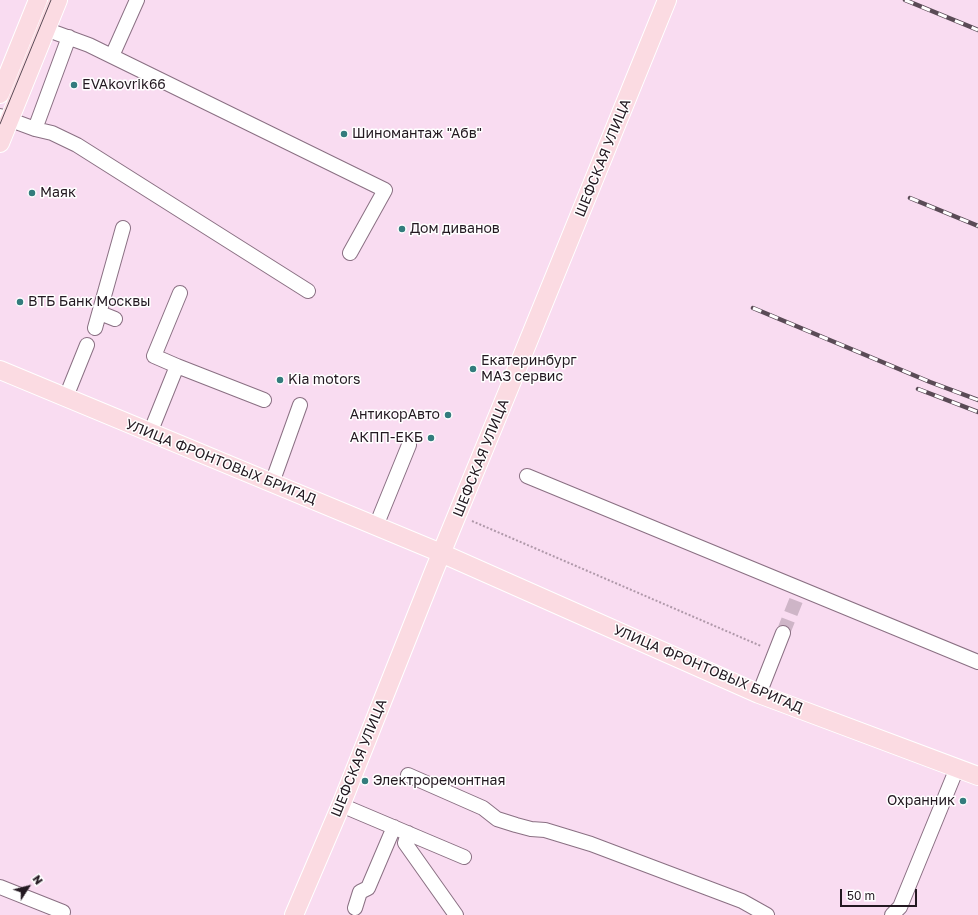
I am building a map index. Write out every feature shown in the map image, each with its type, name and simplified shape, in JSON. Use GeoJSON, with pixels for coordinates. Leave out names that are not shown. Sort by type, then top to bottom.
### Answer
{"type":"FeatureCollection","features":[{"type":"Feature","properties":{"kind":"main road"},"geometry":{"type":"LineString","coordinates":[[0,94],[38,0]]}},
{"type":"Feature","properties":{"kind":"main road"},"geometry":{"type":"LineString","coordinates":[[0,143],[5,118],[46,30],[58,0]]}},
{"type":"Feature","properties":{"kind":"main road","name":"ШЕФСКАЯ УЛИЦА"},"geometry":{"type":"LineString","coordinates":[[294,915],[341,804],[667,0]]}},
{"type":"Feature","properties":{"kind":"main road","name":"УЛИЦА ФРОНТОВЫХ БРИГАД"},"geometry":{"type":"LineString","coordinates":[[0,370],[442,553],[759,694],[978,776]]}},
{"type":"Feature","properties":{"kind":"lane"},"geometry":{"type":"LineString","coordinates":[[112,56],[137,0]]}},
{"type":"Feature","properties":{"kind":"lane"},"geometry":{"type":"LineString","coordinates":[[29,23],[69,37],[112,56],[385,190],[350,253]]}},
{"type":"Feature","properties":{"kind":"lane"},"geometry":{"type":"LineString","coordinates":[[35,129],[69,37]]}},
{"type":"Feature","properties":{"kind":"lane"},"geometry":{"type":"LineString","coordinates":[[5,118],[35,129],[52,133],[77,145],[308,291]]}},
{"type":"Feature","properties":{"kind":"lane"},"geometry":{"type":"LineString","coordinates":[[95,328],[123,228]]}},
{"type":"Feature","properties":{"kind":"lane"},"geometry":{"type":"LineString","coordinates":[[180,293],[154,356],[264,400]]}},
{"type":"Feature","properties":{"kind":"lane"},"geometry":{"type":"LineString","coordinates":[[100,313],[115,319]]}},
{"type":"Feature","properties":{"kind":"lane"},"geometry":{"type":"LineString","coordinates":[[66,397],[87,345]]}},
{"type":"Feature","properties":{"kind":"lane"},"geometry":{"type":"LineString","coordinates":[[150,433],[177,366]]}},
{"type":"Feature","properties":{"kind":"lane"},"geometry":{"type":"LineString","coordinates":[[272,483],[300,405]]}},
{"type":"Feature","properties":{"kind":"lane"},"geometry":{"type":"LineString","coordinates":[[376,526],[409,445]]}},
{"type":"Feature","properties":{"kind":"lane"},"geometry":{"type":"LineString","coordinates":[[527,476],[799,593],[978,662]]}},
{"type":"Feature","properties":{"kind":"lane"},"geometry":{"type":"LineString","coordinates":[[759,694],[783,633]]}},
{"type":"Feature","properties":{"kind":"lane"},"geometry":{"type":"LineString","coordinates":[[892,915],[900,907],[957,768]]}},
{"type":"Feature","properties":{"kind":"lane"},"geometry":{"type":"LineString","coordinates":[[408,775],[483,808],[497,818],[516,825],[531,829],[545,830],[590,844],[742,901],[767,915]]}},
{"type":"Feature","properties":{"kind":"lane"},"geometry":{"type":"LineString","coordinates":[[341,804],[464,857]]}},
{"type":"Feature","properties":{"kind":"lane"},"geometry":{"type":"LineString","coordinates":[[355,908],[360,892],[368,888],[394,827]]}},
{"type":"Feature","properties":{"kind":"lane"},"geometry":{"type":"LineString","coordinates":[[408,833],[405,843],[456,915]]}},
{"type":"Feature","properties":{"kind":"lane"},"geometry":{"type":"LineString","coordinates":[[0,887],[63,912],[62,915]]}},
{"type":"Feature","properties":{"kind":"path"},"geometry":{"type":"LineString","coordinates":[[472,521],[761,646]]}},
{"type":"Feature","properties":{"kind":"tunnel"},"geometry":{"type":"LineString","coordinates":[[783,633],[797,598]]}},
{"type":"Feature","properties":{"kind":"tram line"},"geometry":{"type":"LineString","coordinates":[[0,124],[51,0]]}},
{"type":"Feature","properties":{"kind":"railway"},"geometry":{"type":"LineString","coordinates":[[905,0],[978,30]]}},
{"type":"Feature","properties":{"kind":"railway"},"geometry":{"type":"LineString","coordinates":[[910,198],[978,226]]}},
{"type":"Feature","properties":{"kind":"railway"},"geometry":{"type":"LineString","coordinates":[[753,308],[930,382],[978,400]]}},
{"type":"Feature","properties":{"kind":"railway"},"geometry":{"type":"LineString","coordinates":[[918,389],[978,412]]}},
{"type":"Feature","properties":{"kind":"place","name":"EVAkovrik66"},"geometry":{"type":"Point","coordinates":[74,85]}},
{"type":"Feature","properties":{"kind":"place","name":"Шиномантаж \"Абв\""},"geometry":{"type":"Point","coordinates":[344,134]}},
{"type":"Feature","properties":{"kind":"place","name":"Маяк"},"geometry":{"type":"Point","coordinates":[32,193]}},
{"type":"Feature","properties":{"kind":"place","name":"Дом диванов"},"geometry":{"type":"Point","coordinates":[402,229]}},
{"type":"Feature","properties":{"kind":"place","name":"ВТБ Банк Москвы"},"geometry":{"type":"Point","coordinates":[20,302]}},
{"type":"Feature","properties":{"kind":"place","name":"Екатеринбург МАЗ сервис"},"geometry":{"type":"Point","coordinates":[473,369]}},
{"type":"Feature","properties":{"kind":"place","name":"Kia motors"},"geometry":{"type":"Point","coordinates":[280,380]}},
{"type":"Feature","properties":{"kind":"place","name":"АнтикорАвто"},"geometry":{"type":"Point","coordinates":[448,415]}},
{"type":"Feature","properties":{"kind":"place","name":"АКПП-ЕКБ"},"geometry":{"type":"Point","coordinates":[431,438]}},
{"type":"Feature","properties":{"kind":"place","name":"Электроремонтная"},"geometry":{"type":"Point","coordinates":[365,781]}},
{"type":"Feature","properties":{"kind":"place","name":"Охранник"},"geometry":{"type":"Point","coordinates":[963,801]}}]}
